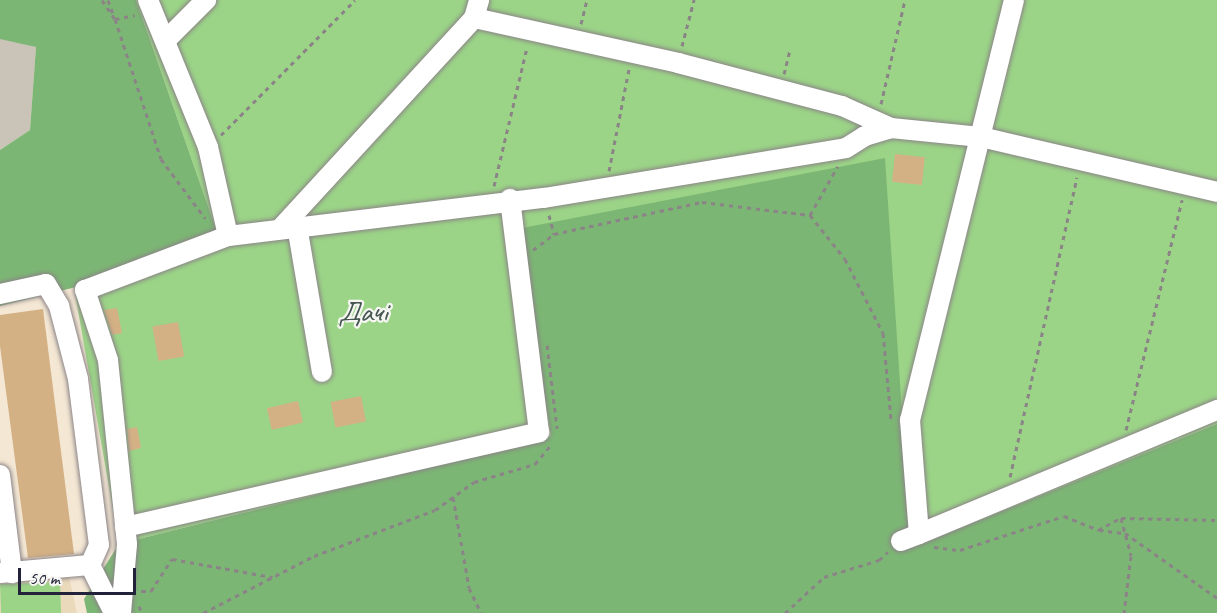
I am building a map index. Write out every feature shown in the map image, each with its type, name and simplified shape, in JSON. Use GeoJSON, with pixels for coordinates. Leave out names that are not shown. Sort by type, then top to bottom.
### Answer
{"type":"FeatureCollection","features":[{"type":"Feature","properties":{"kind":"street"},"geometry":{"type":"LineString","coordinates":[[166,40],[206,0]]}},
{"type":"Feature","properties":{"kind":"street"},"geometry":{"type":"LineString","coordinates":[[1014,0],[910,420],[910,537],[1217,410]]}},
{"type":"Feature","properties":{"kind":"street"},"geometry":{"type":"LineString","coordinates":[[150,5],[208,147],[228,236]]}},
{"type":"Feature","properties":{"kind":"street"},"geometry":{"type":"LineString","coordinates":[[289,227],[476,9],[531,30],[678,63],[842,106],[884,124],[981,137],[1217,192]]}},
{"type":"Feature","properties":{"kind":"street"},"geometry":{"type":"LineString","coordinates":[[122,613],[126,536],[108,360],[85,290],[228,236],[606,187],[846,148],[884,124]]}},
{"type":"Feature","properties":{"kind":"street"},"geometry":{"type":"LineString","coordinates":[[126,536],[539,432],[510,199]]}},
{"type":"Feature","properties":{"kind":"street"},"geometry":{"type":"LineString","coordinates":[[289,227],[322,372]]}},
{"type":"Feature","properties":{"kind":"street"},"geometry":{"type":"LineString","coordinates":[[0,294],[46,284],[59,306],[78,379],[99,544],[90,565],[114,613]]}},
{"type":"Feature","properties":{"kind":"street"},"geometry":{"type":"LineString","coordinates":[[0,475],[6,573],[90,565]]}},
{"type":"Feature","properties":{"kind":"path"},"geometry":{"type":"LineString","coordinates":[[102,0],[115,19]]}},
{"type":"Feature","properties":{"kind":"path"},"geometry":{"type":"LineString","coordinates":[[108,0],[161,159],[217,232],[228,236]]}},
{"type":"Feature","properties":{"kind":"path"},"geometry":{"type":"LineString","coordinates":[[208,147],[355,0]]}},
{"type":"Feature","properties":{"kind":"path"},"geometry":{"type":"LineString","coordinates":[[578,40],[587,0]]}},
{"type":"Feature","properties":{"kind":"path"},"geometry":{"type":"LineString","coordinates":[[678,63],[694,0]]}},
{"type":"Feature","properties":{"kind":"path"},"geometry":{"type":"LineString","coordinates":[[884,124],[905,0]]}},
{"type":"Feature","properties":{"kind":"path"},"geometry":{"type":"LineString","coordinates":[[115,19],[150,5]]}},
{"type":"Feature","properties":{"kind":"path"},"geometry":{"type":"LineString","coordinates":[[491,202],[531,30]]}},
{"type":"Feature","properties":{"kind":"path"},"geometry":{"type":"LineString","coordinates":[[780,91],[790,50]]}},
{"type":"Feature","properties":{"kind":"path"},"geometry":{"type":"LineString","coordinates":[[606,187],[632,52]]}},
{"type":"Feature","properties":{"kind":"path"},"geometry":{"type":"LineString","coordinates":[[810,215],[846,148]]}},
{"type":"Feature","properties":{"kind":"path"},"geometry":{"type":"LineString","coordinates":[[1016,494],[1009,474],[1081,160]]}},
{"type":"Feature","properties":{"kind":"path"},"geometry":{"type":"LineString","coordinates":[[1121,450],[1186,184]]}},
{"type":"Feature","properties":{"kind":"path"},"geometry":{"type":"LineString","coordinates":[[534,261],[533,251],[554,234],[702,202],[810,215],[845,259],[883,333],[893,432]]}},
{"type":"Feature","properties":{"kind":"path"},"geometry":{"type":"LineString","coordinates":[[547,340],[557,432]]}},
{"type":"Feature","properties":{"kind":"path"},"geometry":{"type":"LineString","coordinates":[[203,613],[314,556],[435,510],[474,482],[535,464],[554,439]]}},
{"type":"Feature","properties":{"kind":"path"},"geometry":{"type":"LineString","coordinates":[[453,497],[469,588],[481,613]]}},
{"type":"Feature","properties":{"kind":"path"},"geometry":{"type":"LineString","coordinates":[[785,613],[824,577],[879,560],[910,537],[960,550],[1064,516],[1098,530],[1125,533],[1217,598]]}},
{"type":"Feature","properties":{"kind":"path"},"geometry":{"type":"LineString","coordinates":[[1098,530],[1121,518],[1217,520]]}},
{"type":"Feature","properties":{"kind":"path"},"geometry":{"type":"LineString","coordinates":[[1121,518],[1131,556],[1124,613]]}},
{"type":"Feature","properties":{"kind":"path"},"geometry":{"type":"LineString","coordinates":[[123,582],[132,591],[151,591],[172,559],[274,577]]}},
{"type":"Feature","properties":{"kind":"shaded area"},"geometry":{"type":"Polygon","coordinates":[[[0,37],[36,47],[30,130],[0,150],[0,37]]]}},
{"type":"Feature","properties":{"kind":"shaded area"},"geometry":{"type":"Polygon","coordinates":[[[66,563],[77,613],[0,613],[0,570],[66,563]]]}},
{"type":"Feature","properties":{"kind":"green space"},"geometry":{"type":"Polygon","coordinates":[[[0,0],[136,0],[217,232],[80,286],[0,306],[0,150],[30,130],[36,47],[0,39],[0,0]]]}},
{"type":"Feature","properties":{"kind":"green space","name":"Дачі"},"geometry":{"type":"Polygon","coordinates":[[[136,0],[1217,0],[1217,424],[911,548],[517,229],[551,436],[119,544],[74,288],[217,232],[136,0]]]}},
{"type":"Feature","properties":{"kind":"green space"},"geometry":{"type":"Polygon","coordinates":[[[885,158],[911,548],[1217,424],[1217,613],[87,613],[84,599],[119,544],[551,436],[517,229],[885,158]]]}},
{"type":"Feature","properties":{"kind":"green space"},"geometry":{"type":"Polygon","coordinates":[[[60,582],[61,613],[1,613],[0,584],[60,582]]]}},
{"type":"Feature","properties":{"kind":"building"},"geometry":{"type":"Polygon","coordinates":[[[895,154],[925,157],[922,185],[892,182],[895,154]]]}},
{"type":"Feature","properties":{"kind":"building"},"geometry":{"type":"Polygon","coordinates":[[[117,308],[122,333],[112,335],[104,310],[117,308]]]}},
{"type":"Feature","properties":{"kind":"building"},"geometry":{"type":"Polygon","coordinates":[[[43,309],[74,554],[28,558],[0,346],[0,315],[43,309]]]}},
{"type":"Feature","properties":{"kind":"building"},"geometry":{"type":"Polygon","coordinates":[[[178,322],[184,356],[158,361],[152,327],[178,322]]]}},
{"type":"Feature","properties":{"kind":"building"},"geometry":{"type":"Polygon","coordinates":[[[361,396],[366,422],[336,427],[331,402],[361,396]]]}},
{"type":"Feature","properties":{"kind":"building"},"geometry":{"type":"Polygon","coordinates":[[[298,401],[303,422],[272,430],[267,408],[298,401]]]}},
{"type":"Feature","properties":{"kind":"building"},"geometry":{"type":"Polygon","coordinates":[[[137,427],[141,448],[129,451],[127,429],[137,427]]]}}]}
